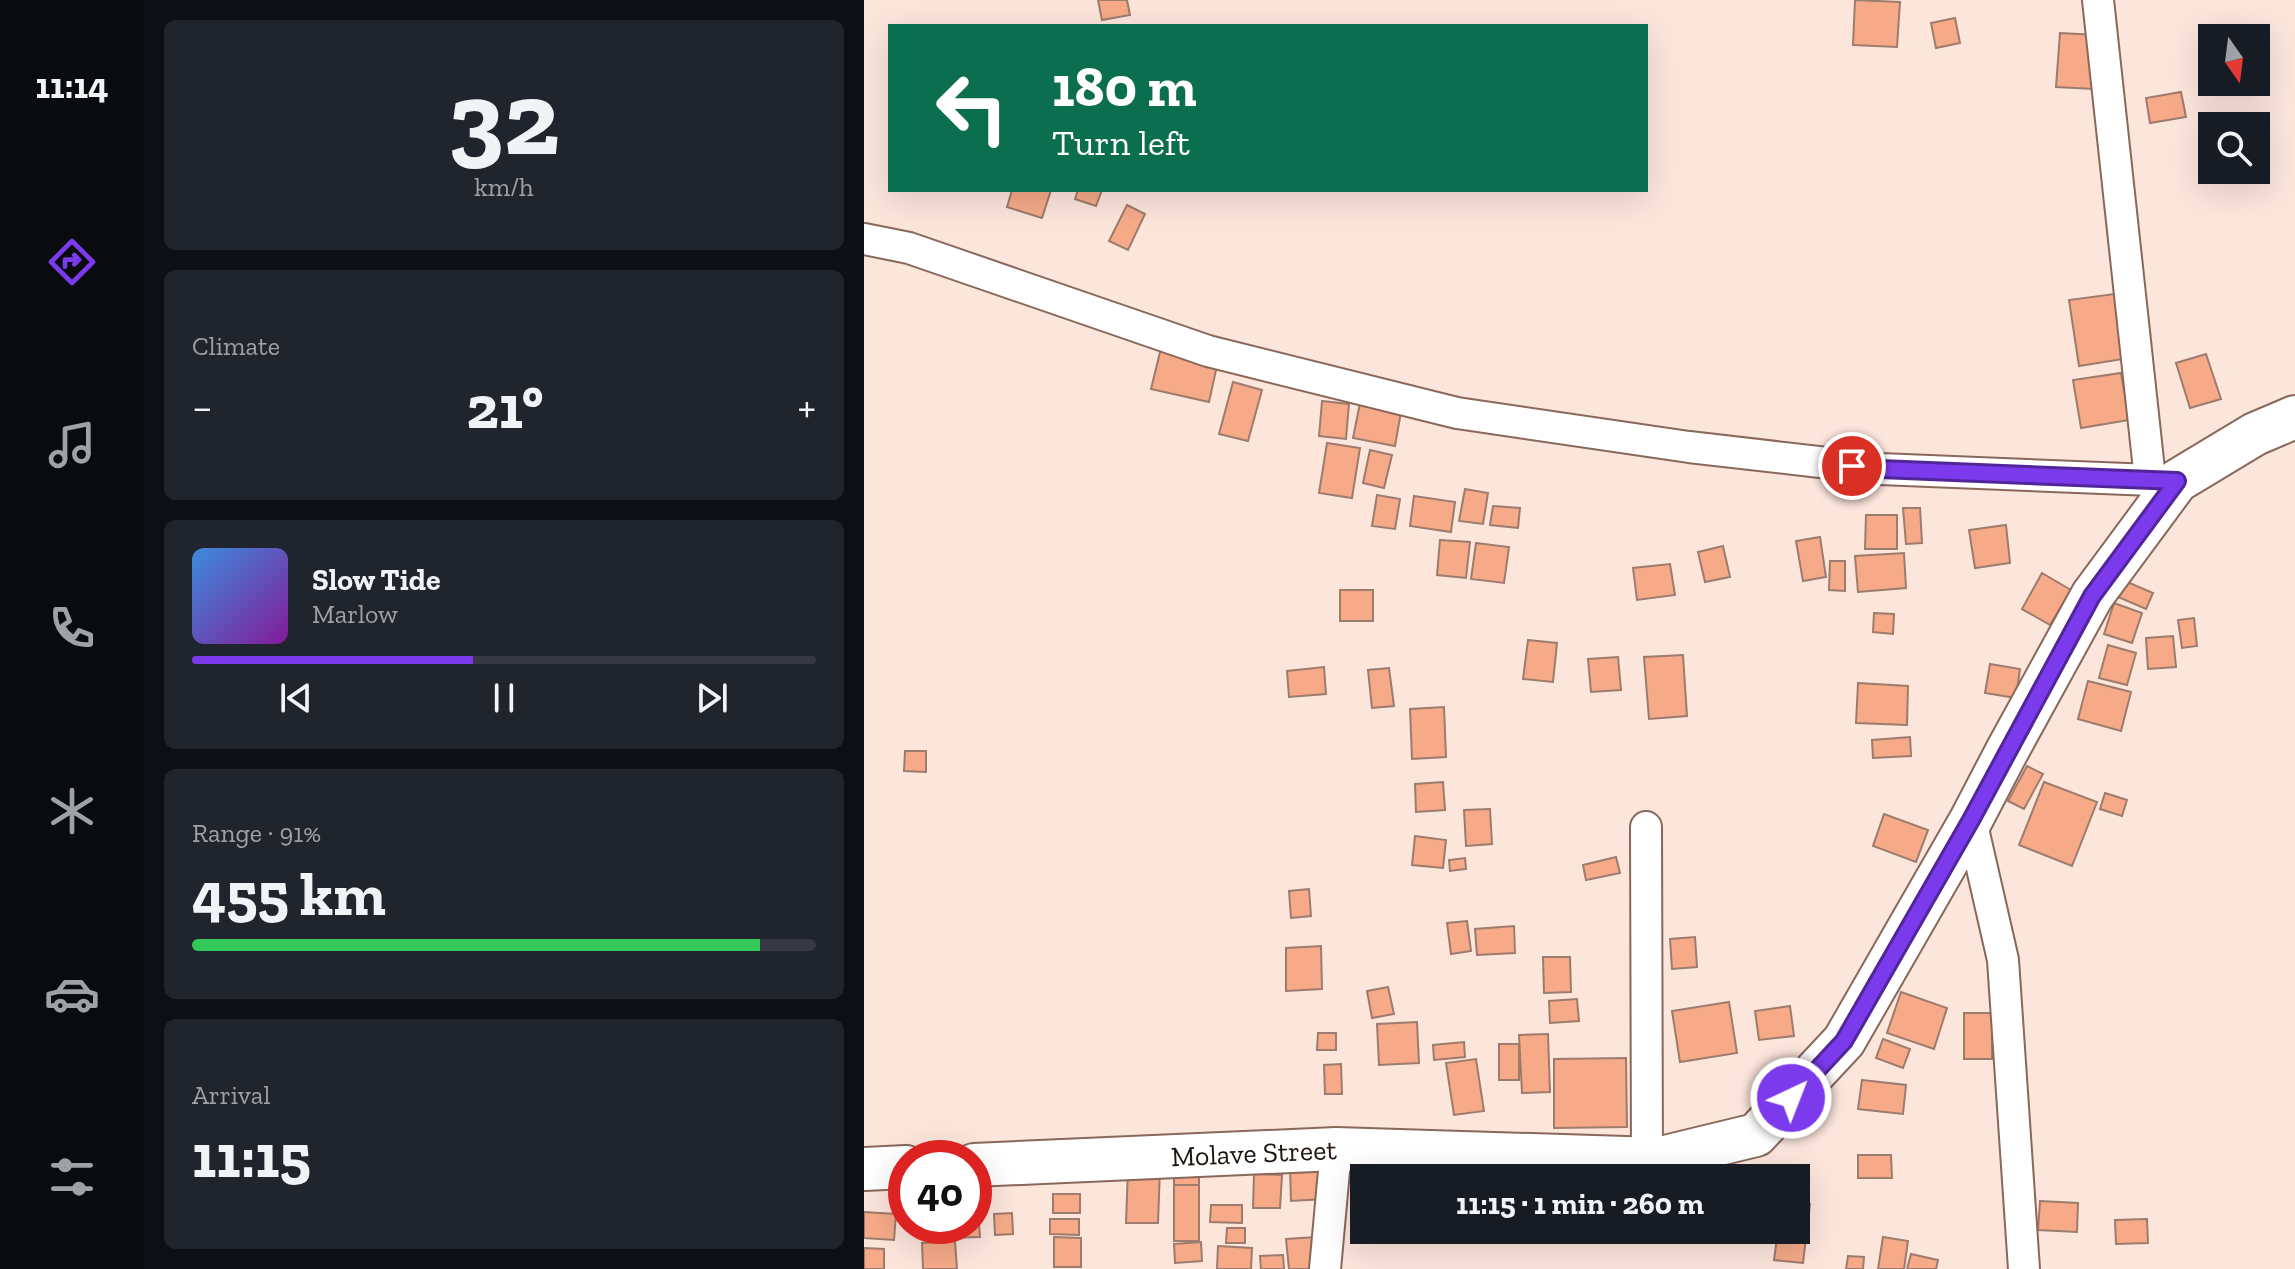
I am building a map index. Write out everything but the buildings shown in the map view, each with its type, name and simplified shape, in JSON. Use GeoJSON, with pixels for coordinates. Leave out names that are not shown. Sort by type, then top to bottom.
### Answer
{"type":"FeatureCollection","features":[{"type":"Feature","properties":{"kind":"street"},"geometry":{"type":"LineString","coordinates":[[2098,0],[2164,480]]}},
{"type":"Feature","properties":{"kind":"street"},"geometry":{"type":"LineString","coordinates":[[864,239],[909,248],[1208,351],[1457,413],[1689,447],[1880,469],[2164,480],[2295,417]]}},
{"type":"Feature","properties":{"kind":"street","name":"Molave Street"},"geometry":{"type":"LineString","coordinates":[[992,1164],[1336,1149],[1657,1159],[1756,1135],[1844,1041],[1971,820],[2092,596],[2164,480]]}},
{"type":"Feature","properties":{"kind":"street"},"geometry":{"type":"LineString","coordinates":[[1971,820],[2003,960],[2024,1269]]}},
{"type":"Feature","properties":{"kind":"street"},"geometry":{"type":"LineString","coordinates":[[1646,827],[1647,1159]]}},
{"type":"Feature","properties":{"kind":"street"},"geometry":{"type":"LineString","coordinates":[[1325,1269],[1336,1149]]}},
{"type":"Feature","properties":{"kind":"street"},"geometry":{"type":"LineString","coordinates":[[864,1169],[888,1168]]}},
{"type":"Feature","properties":{"kind":"route"},"geometry":{"type":"LineString","coordinates":[[1791,1098],[1844,1041],[1971,820],[2092,596],[2177,481],[1852,466]]}}]}
